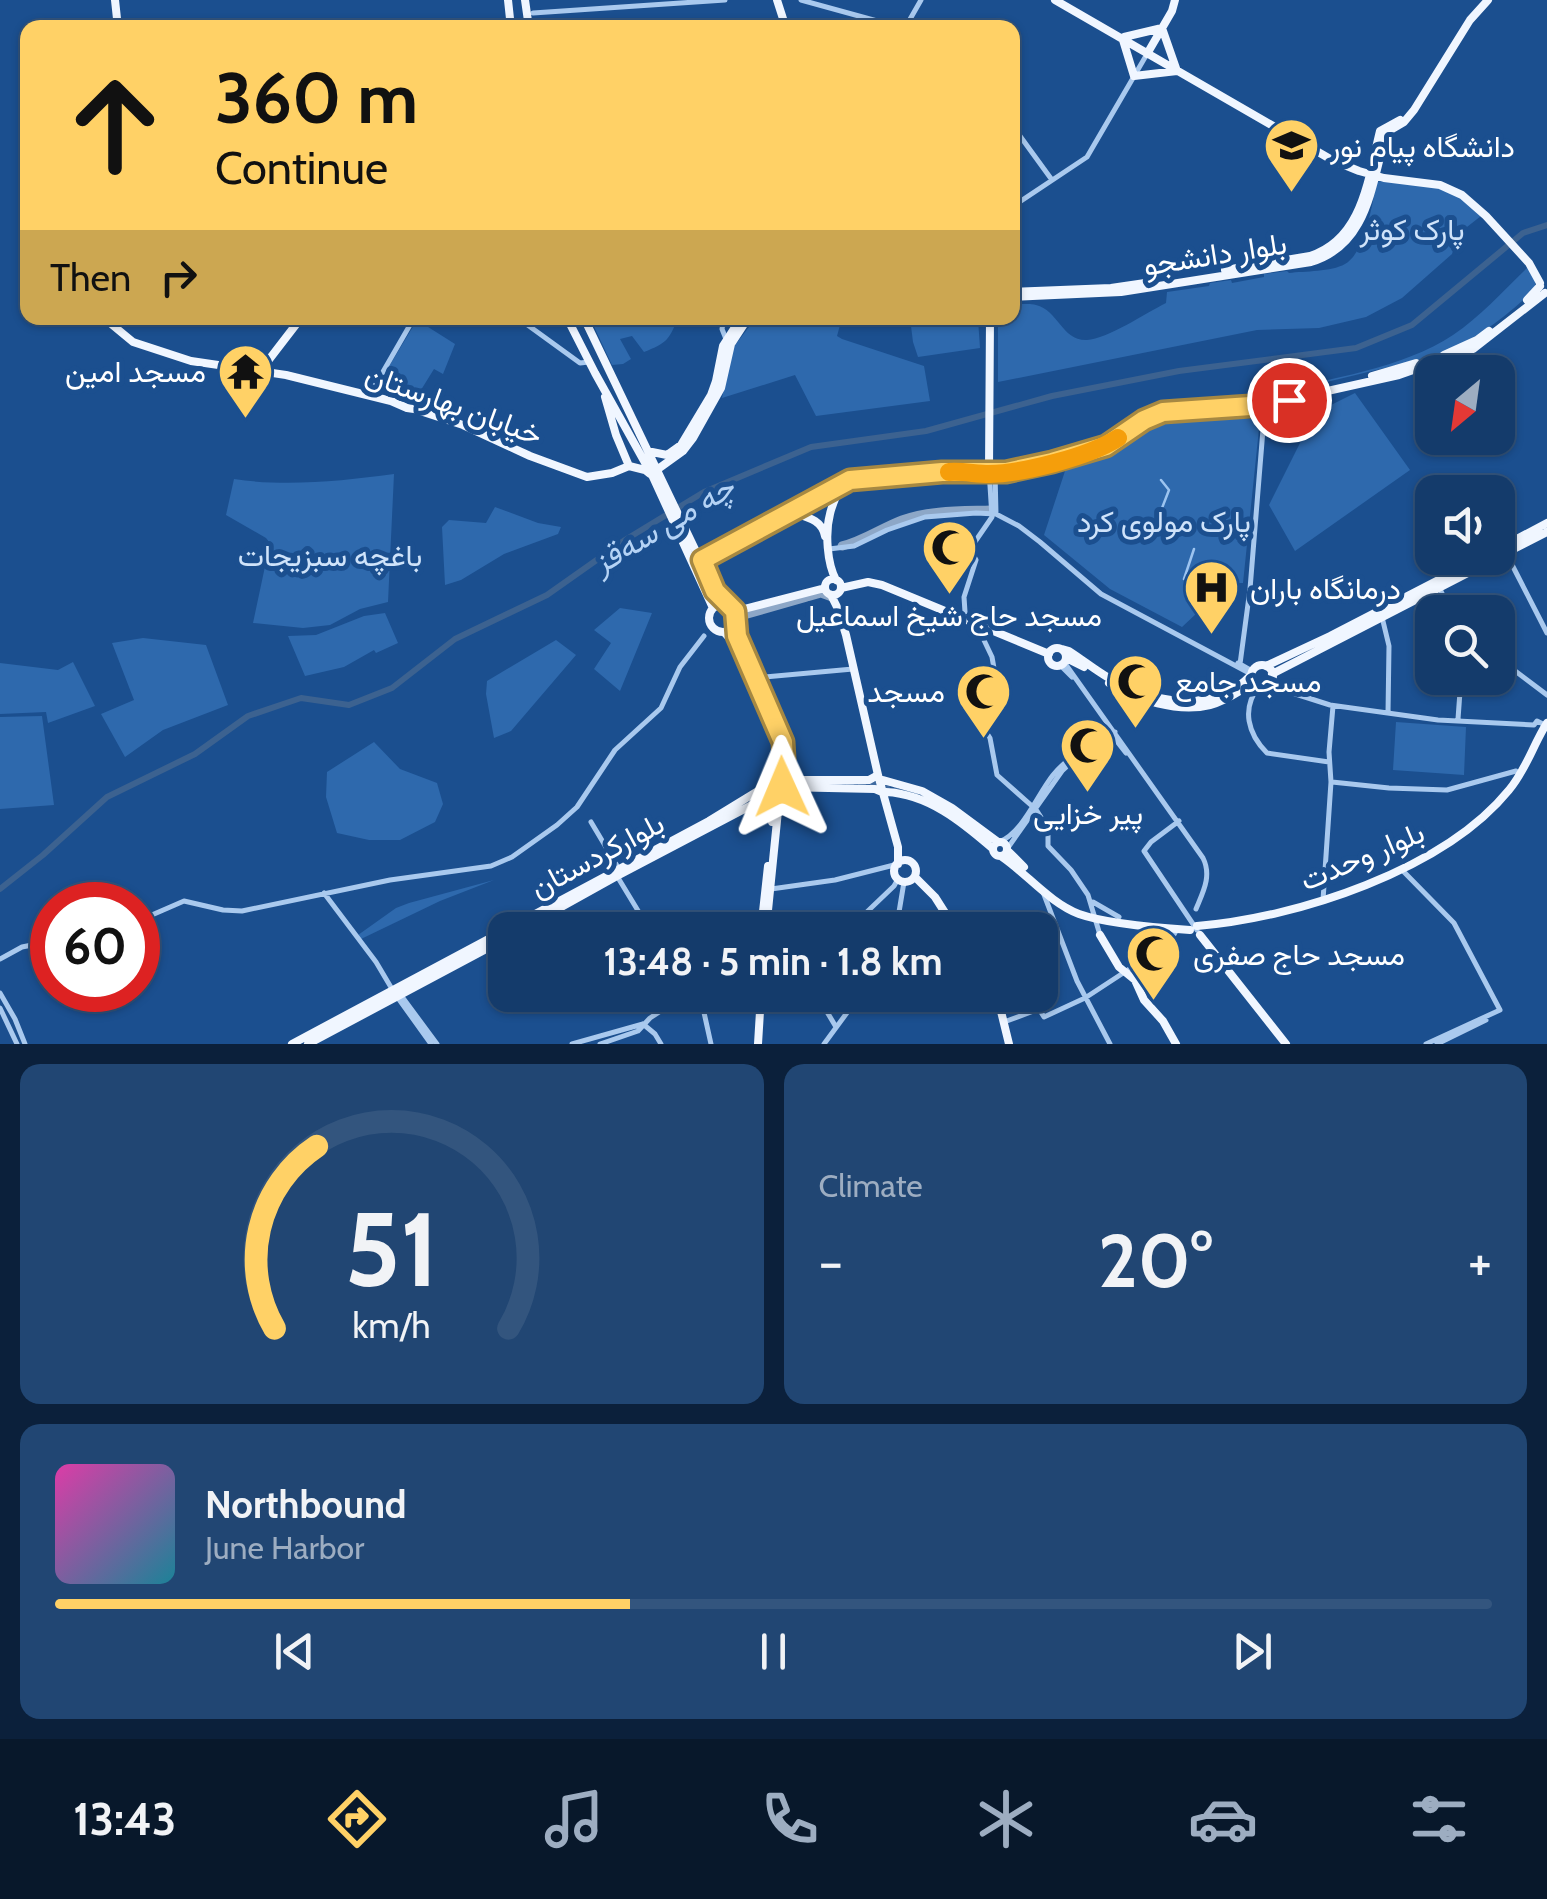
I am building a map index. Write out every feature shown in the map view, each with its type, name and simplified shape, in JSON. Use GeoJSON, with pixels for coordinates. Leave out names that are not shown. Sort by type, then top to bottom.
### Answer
{"type":"FeatureCollection","features":[{"type":"Feature","properties":{"kind":"main road"},"geometry":{"type":"LineString","coordinates":[[1059,0],[1319,153],[1372,173],[1376,180],[1368,188],[1362,173],[1372,173],[1445,186],[1468,199],[1544,272],[1543,289]]}},
{"type":"Feature","properties":{"kind":"main road"},"geometry":{"type":"LineString","coordinates":[[1148,52],[1175,0]]}},
{"type":"Feature","properties":{"kind":"main road"},"geometry":{"type":"LineString","coordinates":[[1372,173],[1387,132],[1414,110],[1485,0]]}},
{"type":"Feature","properties":{"kind":"main road"},"geometry":{"type":"LineString","coordinates":[[1124,38],[1162,28]]}},
{"type":"Feature","properties":{"kind":"main road"},"geometry":{"type":"LineString","coordinates":[[1162,28],[1176,69]]}},
{"type":"Feature","properties":{"kind":"main road"},"geometry":{"type":"LineString","coordinates":[[1124,38],[1134,76],[1176,69]]}},
{"type":"Feature","properties":{"kind":"main road"},"geometry":{"type":"LineString","coordinates":[[1372,173],[1380,170],[1376,159]]}},
{"type":"Feature","properties":{"kind":"main road","name":"بلوار دانشجو"},"geometry":{"type":"LineString","coordinates":[[1020,294],[1120,290],[1310,256],[1334,244],[1358,222],[1368,188]]}},
{"type":"Feature","properties":{"kind":"main road"},"geometry":{"type":"LineString","coordinates":[[1530,262],[1543,289]]}},
{"type":"Feature","properties":{"kind":"main road"},"geometry":{"type":"LineString","coordinates":[[697,558],[841,482],[992,471],[1052,462],[1106,446],[1163,412],[1265,402],[1446,354],[1486,334],[1543,289]]}},
{"type":"Feature","properties":{"kind":"main road","name":"خیابان بهارستان"},"geometry":{"type":"LineString","coordinates":[[112,325],[133,342],[190,361],[260,370],[369,396],[463,425],[587,477],[629,466]]}},
{"type":"Feature","properties":{"kind":"main road"},"geometry":{"type":"LineString","coordinates":[[260,370],[295,325]]}},
{"type":"Feature","properties":{"kind":"main road"},"geometry":{"type":"LineString","coordinates":[[570,325],[602,386],[656,473],[715,591],[737,619],[724,632]]}},
{"type":"Feature","properties":{"kind":"main road"},"geometry":{"type":"LineString","coordinates":[[587,325],[650,451],[656,473]]}},
{"type":"Feature","properties":{"kind":"main road"},"geometry":{"type":"LineString","coordinates":[[656,473],[688,445],[710,402],[720,353],[739,325]]}},
{"type":"Feature","properties":{"kind":"main road"},"geometry":{"type":"LineString","coordinates":[[650,451],[658,455],[676,449],[721,388],[730,344],[741,325]]}},
{"type":"Feature","properties":{"kind":"main road"},"geometry":{"type":"LineString","coordinates":[[992,325],[992,471]]}},
{"type":"Feature","properties":{"kind":"main road"},"geometry":{"type":"LineString","coordinates":[[589,362],[602,356]]}},
{"type":"Feature","properties":{"kind":"main road"},"geometry":{"type":"LineString","coordinates":[[602,386],[629,466],[656,473]]}},
{"type":"Feature","properties":{"kind":"main road"},"geometry":{"type":"LineString","coordinates":[[841,482],[829,516],[833,588],[881,778]]}},
{"type":"Feature","properties":{"kind":"main road"},"geometry":{"type":"LineString","coordinates":[[789,510],[824,527],[833,588],[901,862],[895,874],[901,881],[910,881],[915,877],[914,864],[901,862]]}},
{"type":"Feature","properties":{"kind":"main road"},"geometry":{"type":"LineString","coordinates":[[1515,546],[1547,530]]}},
{"type":"Feature","properties":{"kind":"main road"},"geometry":{"type":"LineString","coordinates":[[697,558],[713,608]]}},
{"type":"Feature","properties":{"kind":"main road"},"geometry":{"type":"LineString","coordinates":[[1253,678],[1265,686],[1270,674],[1451,575]]}},
{"type":"Feature","properties":{"kind":"main road"},"geometry":{"type":"LineString","coordinates":[[1383,612],[1461,575]]}},
{"type":"Feature","properties":{"kind":"main road"},"geometry":{"type":"LineString","coordinates":[[765,912],[772,822],[764,793],[780,756],[777,738],[734,643],[710,624],[713,608],[718,605],[744,609],[868,582],[1049,654]]}},
{"type":"Feature","properties":{"kind":"main road"},"geometry":{"type":"LineString","coordinates":[[734,626],[783,742],[767,912]]}},
{"type":"Feature","properties":{"kind":"main road"},"geometry":{"type":"LineString","coordinates":[[1064,661],[1053,648],[1049,654],[1054,665],[1064,661],[1079,664],[1116,688],[1176,705],[1206,706],[1224,700],[1253,678],[1258,666],[1270,674]]}},
{"type":"Feature","properties":{"kind":"main road","name":"بلوار وحدت"},"geometry":{"type":"LineString","coordinates":[[1001,848],[1051,902],[1082,913],[1194,928],[1254,924],[1302,912],[1404,872],[1460,840],[1516,787],[1546,728]]}},
{"type":"Feature","properties":{"kind":"main road","name":"بلوار وحدت"},"geometry":{"type":"LineString","coordinates":[[1194,928],[1293,910],[1399,870],[1445,845],[1514,785],[1546,728]]}},
{"type":"Feature","properties":{"kind":"main road"},"geometry":{"type":"LineString","coordinates":[[764,793],[774,777],[781,784]]}},
{"type":"Feature","properties":{"kind":"main road"},"geometry":{"type":"LineString","coordinates":[[764,793],[781,784],[881,778],[922,792],[1001,848]]}},
{"type":"Feature","properties":{"kind":"main road"},"geometry":{"type":"LineString","coordinates":[[810,783],[915,796],[964,821]]}},
{"type":"Feature","properties":{"kind":"main road","name":"بلوارکردستان"},"geometry":{"type":"LineString","coordinates":[[308,1044],[764,793]]}},
{"type":"Feature","properties":{"kind":"main road","name":"بلوار وحدت"},"geometry":{"type":"LineString","coordinates":[[1001,848],[1082,913]]}},
{"type":"Feature","properties":{"kind":"main road","name":"بلوارکردستان"},"geometry":{"type":"LineString","coordinates":[[550,912],[618,872]]}},
{"type":"Feature","properties":{"kind":"main road"},"geometry":{"type":"LineString","coordinates":[[915,877],[945,912]]}},
{"type":"Feature","properties":{"kind":"main road"},"geometry":{"type":"LineString","coordinates":[[1194,928],[1286,1044]]}},
{"type":"Feature","properties":{"kind":"main road"},"geometry":{"type":"LineString","coordinates":[[1100,934],[1114,960],[1135,980],[1144,1000],[1163,1021],[1176,1044]]}},
{"type":"Feature","properties":{"kind":"main road","name":"بلوارکردستان"},"geometry":{"type":"LineString","coordinates":[[292,1044],[488,948]]}},
{"type":"Feature","properties":{"kind":"main road"},"geometry":{"type":"LineString","coordinates":[[755,1044],[757,1012]]}},
{"type":"Feature","properties":{"kind":"main road"},"geometry":{"type":"LineString","coordinates":[[1002,1012],[1009,1044]]}},
{"type":"Feature","properties":{"kind":"street"},"geometry":{"type":"LineString","coordinates":[[533,12],[725,0]]}},
{"type":"Feature","properties":{"kind":"street"},"geometry":{"type":"LineString","coordinates":[[801,0],[874,20]]}},
{"type":"Feature","properties":{"kind":"street"},"geometry":{"type":"LineString","coordinates":[[1020,201],[1087,157],[1148,52]]}},
{"type":"Feature","properties":{"kind":"street"},"geometry":{"type":"LineString","coordinates":[[1020,137],[1052,180]]}},
{"type":"Feature","properties":{"kind":"street"},"geometry":{"type":"LineString","coordinates":[[369,396],[410,325]]}},
{"type":"Feature","properties":{"kind":"street"},"geometry":{"type":"LineString","coordinates":[[528,325],[580,363],[589,362]]}},
{"type":"Feature","properties":{"kind":"street"},"geometry":{"type":"LineString","coordinates":[[723,325],[726,339]]}},
{"type":"Feature","properties":{"kind":"street"},"geometry":{"type":"LineString","coordinates":[[1240,664],[1265,402]]}},
{"type":"Feature","properties":{"kind":"street"},"geometry":{"type":"LineString","coordinates":[[964,612],[964,597],[976,560],[970,549],[993,514],[992,471]]}},
{"type":"Feature","properties":{"kind":"street"},"geometry":{"type":"LineString","coordinates":[[829,550],[854,546],[925,516],[993,514],[1019,526],[1100,594],[1240,664],[1253,678],[1255,690],[1248,721],[1267,754],[1330,762]]}},
{"type":"Feature","properties":{"kind":"street"},"geometry":{"type":"LineString","coordinates":[[1512,575],[1547,633]]}},
{"type":"Feature","properties":{"kind":"street"},"geometry":{"type":"LineString","coordinates":[[1439,587],[1443,595]]}},
{"type":"Feature","properties":{"kind":"street"},"geometry":{"type":"LineString","coordinates":[[1383,612],[1389,646],[1388,713]]}},
{"type":"Feature","properties":{"kind":"street"},"geometry":{"type":"LineString","coordinates":[[160,911],[184,901],[209,908],[242,910],[390,880],[491,866],[512,857],[577,807],[615,750],[659,710],[680,667],[704,636]]}},
{"type":"Feature","properties":{"kind":"street"},"geometry":{"type":"LineString","coordinates":[[982,636],[995,674],[994,691],[981,711],[981,724],[990,738],[996,775],[1034,808],[1048,828],[1048,846],[1071,870],[1091,900],[1100,934],[1116,919],[1091,900]]}},
{"type":"Feature","properties":{"kind":"street"},"geometry":{"type":"LineString","coordinates":[[1216,654],[1253,678]]}},
{"type":"Feature","properties":{"kind":"street"},"geometry":{"type":"LineString","coordinates":[[1064,661],[1070,675],[1207,866],[1194,928]]}},
{"type":"Feature","properties":{"kind":"street"},"geometry":{"type":"LineString","coordinates":[[755,678],[853,669]]}},
{"type":"Feature","properties":{"kind":"street"},"geometry":{"type":"LineString","coordinates":[[1515,671],[1547,695]]}},
{"type":"Feature","properties":{"kind":"street"},"geometry":{"type":"LineString","coordinates":[[1270,674],[1283,690],[1333,706],[1438,720],[1534,725],[1537,721],[1546,728]]}},
{"type":"Feature","properties":{"kind":"street"},"geometry":{"type":"LineString","coordinates":[[1458,720],[1460,695]]}},
{"type":"Feature","properties":{"kind":"street"},"geometry":{"type":"LineString","coordinates":[[1323,900],[1333,706]]}},
{"type":"Feature","properties":{"kind":"street"},"geometry":{"type":"LineString","coordinates":[[1001,848],[1021,829],[1050,786],[1078,757],[1112,733]]}},
{"type":"Feature","properties":{"kind":"street"},"geometry":{"type":"LineString","coordinates":[[1001,848],[1066,761],[1112,733]]}},
{"type":"Feature","properties":{"kind":"street"},"geometry":{"type":"LineString","coordinates":[[1332,782],[1446,790],[1516,771]]}},
{"type":"Feature","properties":{"kind":"street"},"geometry":{"type":"LineString","coordinates":[[591,822],[639,912]]}},
{"type":"Feature","properties":{"kind":"street"},"geometry":{"type":"LineString","coordinates":[[1178,822],[1144,851],[1194,928]]}},
{"type":"Feature","properties":{"kind":"street"},"geometry":{"type":"LineString","coordinates":[[771,888],[835,880],[901,862]]}},
{"type":"Feature","properties":{"kind":"street"},"geometry":{"type":"LineString","coordinates":[[1404,872],[1454,924],[1500,1010]]}},
{"type":"Feature","properties":{"kind":"street"},"geometry":{"type":"LineString","coordinates":[[867,912],[901,881]]}},
{"type":"Feature","properties":{"kind":"street"},"geometry":{"type":"LineString","coordinates":[[898,912],[901,881]]}},
{"type":"Feature","properties":{"kind":"street"},"geometry":{"type":"LineString","coordinates":[[324,893],[432,1041]]}},
{"type":"Feature","properties":{"kind":"street"},"geometry":{"type":"LineString","coordinates":[[1051,902],[1068,960],[1110,1044]]}},
{"type":"Feature","properties":{"kind":"street"},"geometry":{"type":"LineString","coordinates":[[1183,913],[1196,910]]}},
{"type":"Feature","properties":{"kind":"street"},"geometry":{"type":"LineString","coordinates":[[1002,1022],[1039,1009],[1044,1017],[1086,998],[1169,943],[1176,931]]}},
{"type":"Feature","properties":{"kind":"street"},"geometry":{"type":"LineString","coordinates":[[0,959],[30,945]]}},
{"type":"Feature","properties":{"kind":"street"},"geometry":{"type":"LineString","coordinates":[[0,992],[15,1019],[21,1044]]}},
{"type":"Feature","properties":{"kind":"street"},"geometry":{"type":"LineString","coordinates":[[0,1008],[21,1044]]}},
{"type":"Feature","properties":{"kind":"street"},"geometry":{"type":"LineString","coordinates":[[1426,1044],[1500,1010]]}},
{"type":"Feature","properties":{"kind":"street"},"geometry":{"type":"LineString","coordinates":[[1437,1044],[1500,1010]]}},
{"type":"Feature","properties":{"kind":"street"},"geometry":{"type":"LineString","coordinates":[[572,1044],[643,1024],[660,1012]]}},
{"type":"Feature","properties":{"kind":"street"},"geometry":{"type":"LineString","coordinates":[[704,1012],[711,1044]]}},
{"type":"Feature","properties":{"kind":"street"},"geometry":{"type":"LineString","coordinates":[[827,1012],[836,1027]]}},
{"type":"Feature","properties":{"kind":"street"},"geometry":{"type":"LineString","coordinates":[[824,1044],[847,1012]]}},
{"type":"Feature","properties":{"kind":"street"},"geometry":{"type":"LineString","coordinates":[[600,1044],[633,1033],[643,1024]]}},
{"type":"Feature","properties":{"kind":"street"},"geometry":{"type":"LineString","coordinates":[[643,1024],[661,1044]]}},
{"type":"Feature","properties":{"kind":"green space","name":"پارک کوثر"},"geometry":{"type":"Polygon","coordinates":[[[1377,182],[1444,188],[1481,216],[1458,234],[1452,254],[1402,298],[1366,317],[1319,328],[1257,330],[998,382],[998,325],[1020,325],[1020,304],[1043,308],[1072,336],[1087,340],[1116,330],[1166,303],[1167,292],[1231,280],[1232,283],[1264,274],[1339,267],[1358,250],[1377,182]]]}},
{"type":"Feature","properties":{"kind":"green space"},"geometry":{"type":"Polygon","coordinates":[[[1529,266],[1535,278],[1534,290],[1462,344],[1436,355],[1415,355],[1415,361],[1265,397],[1387,365],[1433,347],[1473,320],[1529,266]]]}},
{"type":"Feature","properties":{"kind":"green space"},"geometry":{"type":"Polygon","coordinates":[[[414,325],[425,325],[455,344],[443,374],[434,369],[416,398],[379,383],[414,325]]]}},
{"type":"Feature","properties":{"kind":"green space"},"geometry":{"type":"Polygon","coordinates":[[[593,325],[675,325],[666,340],[644,352],[632,336],[620,339],[631,359],[612,365],[593,325]]]}},
{"type":"Feature","properties":{"kind":"green space"},"geometry":{"type":"Polygon","coordinates":[[[751,325],[840,325],[837,336],[842,339],[924,366],[930,401],[816,416],[795,375],[722,398],[732,349],[751,325]]]}},
{"type":"Feature","properties":{"kind":"green space"},"geometry":{"type":"Polygon","coordinates":[[[911,325],[978,325],[980,348],[918,357],[911,325]]]}},
{"type":"Feature","properties":{"kind":"green space"},"geometry":{"type":"Polygon","coordinates":[[[1355,393],[1410,470],[1295,551],[1269,505],[1315,413],[1355,393]]]}},
{"type":"Feature","properties":{"kind":"green space","name":"پارک مولوی کرد"},"geometry":{"type":"Polygon","coordinates":[[[1177,419],[1260,419],[1243,583],[1229,583],[1182,627],[1110,589],[1044,535],[1066,468],[1111,454],[1135,432],[1177,419]]]}},
{"type":"Feature","properties":{"kind":"green space","name":"باغچه سبزیجات"},"geometry":{"type":"Polygon","coordinates":[[[394,474],[388,602],[360,609],[330,625],[303,628],[253,623],[270,543],[226,515],[234,479],[294,483],[394,474]]]}},
{"type":"Feature","properties":{"kind":"green space"},"geometry":{"type":"Polygon","coordinates":[[[495,507],[561,527],[558,534],[504,554],[461,580],[445,585],[442,527],[449,520],[486,523],[495,507]]]}},
{"type":"Feature","properties":{"kind":"green space"},"geometry":{"type":"Polygon","coordinates":[[[620,608],[652,613],[620,691],[594,669],[611,643],[594,630],[620,608]]]}},
{"type":"Feature","properties":{"kind":"green space"},"geometry":{"type":"Polygon","coordinates":[[[385,613],[398,643],[376,653],[374,650],[344,667],[305,676],[288,636],[316,635],[364,616],[385,613]]]}},
{"type":"Feature","properties":{"kind":"green space"},"geometry":{"type":"Polygon","coordinates":[[[143,638],[206,645],[228,705],[163,730],[125,757],[101,714],[134,700],[112,643],[143,638]]]}},
{"type":"Feature","properties":{"kind":"green space"},"geometry":{"type":"Polygon","coordinates":[[[556,640],[576,655],[511,731],[494,738],[487,681],[556,640]]]}},
{"type":"Feature","properties":{"kind":"green space"},"geometry":{"type":"Polygon","coordinates":[[[73,662],[95,706],[48,723],[46,712],[0,714],[0,663],[58,670],[73,662]]]}},
{"type":"Feature","properties":{"kind":"green space"},"geometry":{"type":"Polygon","coordinates":[[[42,716],[54,805],[0,809],[0,717],[42,716]]]}},
{"type":"Feature","properties":{"kind":"green space"},"geometry":{"type":"Polygon","coordinates":[[[1396,722],[1466,727],[1464,775],[1393,770],[1396,722]]]}},
{"type":"Feature","properties":{"kind":"green space"},"geometry":{"type":"Polygon","coordinates":[[[374,742],[400,769],[437,783],[443,804],[435,822],[400,840],[369,840],[337,833],[326,797],[327,772],[374,742]]]}},
{"type":"Feature","properties":{"kind":"green space"},"geometry":{"type":"Polygon","coordinates":[[[494,880],[361,939],[358,935],[396,908],[494,880]]]}},
{"type":"Feature","properties":{"kind":"waterway","name":"چە می سەقز"},"geometry":{"type":"LineString","coordinates":[[0,889],[107,797],[195,754],[248,716],[301,698],[349,705],[392,688],[455,639],[547,595],[625,540],[704,492],[811,447],[926,431],[1052,396],[1179,371],[1356,348],[1412,325],[1523,233],[1547,225]]}},
{"type":"Feature","properties":{"kind":"waterway"},"geometry":{"type":"LineString","coordinates":[[1157,521],[1169,490],[1161,480]]}},
{"type":"Feature","properties":{"kind":"waterway"},"geometry":{"type":"LineString","coordinates":[[1184,579],[1194,549]]}},
{"type":"Feature","properties":{"kind":"taxiway"},"geometry":{"type":"LineString","coordinates":[[842,546],[913,517],[991,510]]}},
{"type":"Feature","properties":{"kind":"taxiway"},"geometry":{"type":"LineString","coordinates":[[736,623],[744,615],[821,593],[832,597]]}},
{"type":"Feature","properties":{"kind":"tunnel"},"geometry":{"type":"LineString","coordinates":[[966,619],[982,636]]}},
{"type":"Feature","properties":{"kind":"tunnel"},"geometry":{"type":"LineString","coordinates":[[822,783],[898,787]]}},
{"type":"Feature","properties":{"kind":"slow traffic"},"geometry":{"type":"LineString","coordinates":[[949,472],[1006,472],[1083,454],[1118,438]]}},
{"type":"Feature","properties":{"kind":"place","name":"دانشگاه پیام نور"},"geometry":{"type":"Point","coordinates":[1291,195]}},
{"type":"Feature","properties":{"kind":"place","name":"مسجد امین"},"geometry":{"type":"Point","coordinates":[245,420]}},
{"type":"Feature","properties":{"kind":"place","name":"مسجد حاج شیخ اسماعیل"},"geometry":{"type":"Point","coordinates":[949,596]}},
{"type":"Feature","properties":{"kind":"place","name":"درمانگاه باران"},"geometry":{"type":"Point","coordinates":[1211,637]}},
{"type":"Feature","properties":{"kind":"place","name":"مسجد جامع"},"geometry":{"type":"Point","coordinates":[1136,730]}},
{"type":"Feature","properties":{"kind":"place","name":"مسجد"},"geometry":{"type":"Point","coordinates":[984,740]}},
{"type":"Feature","properties":{"kind":"place","name":"پیر خزایی"},"geometry":{"type":"Point","coordinates":[1088,794]}},
{"type":"Feature","properties":{"kind":"place","name":"مسجد حاج صفری"},"geometry":{"type":"Point","coordinates":[1154,1003]}},
{"type":"Feature","properties":{"kind":"route"},"geometry":{"type":"LineString","coordinates":[[782,787],[783,742],[737,636],[735,611],[715,591],[702,560],[712,552],[850,480],[942,472],[1006,472],[1106,446],[1163,412],[1289,400]]}}]}
